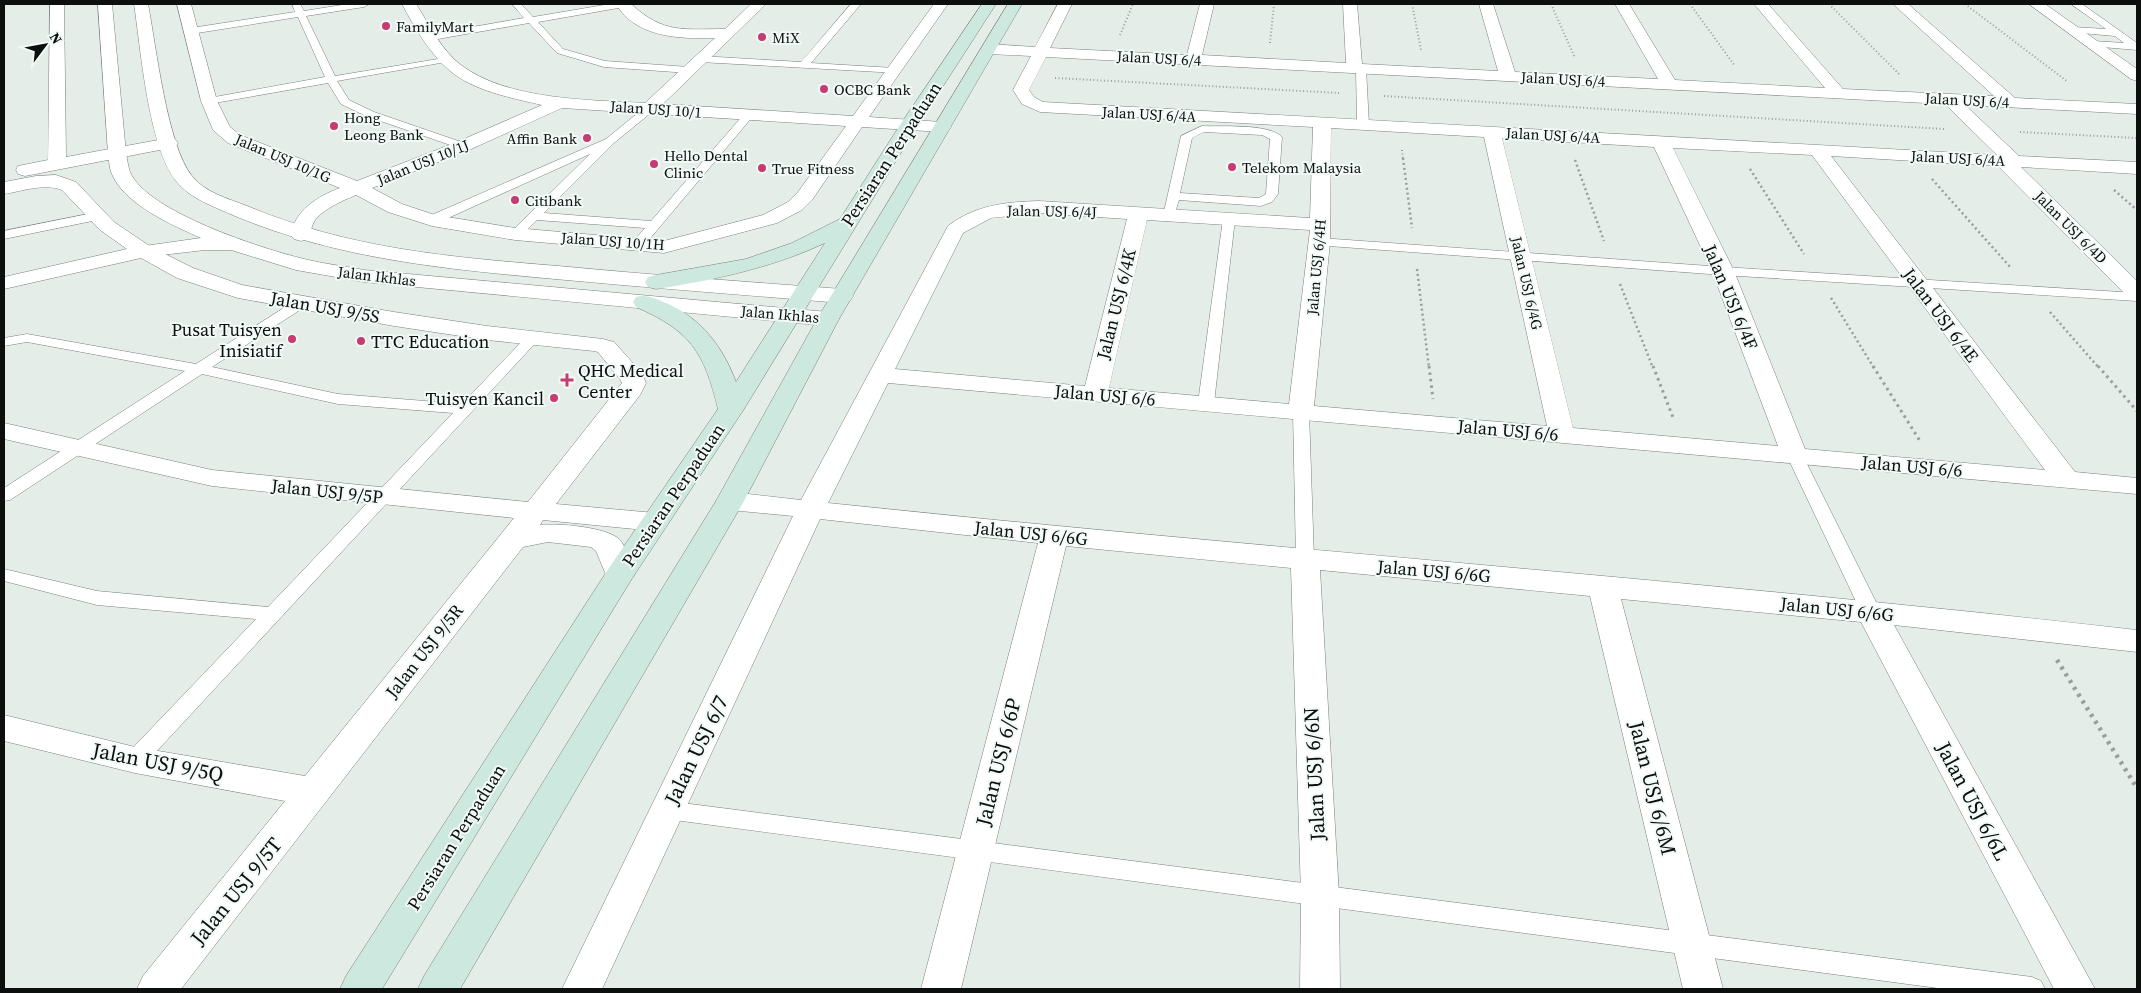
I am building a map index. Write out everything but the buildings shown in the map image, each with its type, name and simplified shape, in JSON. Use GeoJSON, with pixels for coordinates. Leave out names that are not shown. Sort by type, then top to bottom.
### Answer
{"type":"FeatureCollection","features":[{"type":"Feature","properties":{"kind":"main road","name":"Persiaran Perpaduan"},"geometry":{"type":"LineString","coordinates":[[360,989],[619,575],[731,409],[910,125],[989,4]]}},
{"type":"Feature","properties":{"kind":"main road","name":"Persiaran Perpaduan"},"geometry":{"type":"LineString","coordinates":[[438,989],[730,502],[835,307],[1015,4]]}},
{"type":"Feature","properties":{"kind":"main road"},"geometry":{"type":"LineString","coordinates":[[656,282],[711,274],[749,265],[813,242],[848,223]]}},
{"type":"Feature","properties":{"kind":"main road"},"geometry":{"type":"LineString","coordinates":[[644,302],[667,310],[697,334],[705,343],[719,365],[725,380],[731,409]]}},
{"type":"Feature","properties":{"kind":"street"},"geometry":{"type":"LineString","coordinates":[[57,4],[57,164]]}},
{"type":"Feature","properties":{"kind":"street","name":"Jalan Ikhlas"},"geometry":{"type":"LineString","coordinates":[[105,4],[117,153],[121,175],[142,200],[184,223],[272,257],[364,276],[790,316],[835,307]]}},
{"type":"Feature","properties":{"kind":"street","name":"Jalan Ikhlas"},"geometry":{"type":"LineString","coordinates":[[141,4],[161,116],[174,167],[184,180],[198,192],[248,214],[301,235],[351,248],[392,255],[455,263],[656,282],[803,293],[835,307]]}},
{"type":"Feature","properties":{"kind":"street","name":"Jalan USJ 10/1G"},"geometry":{"type":"LineString","coordinates":[[184,4],[210,100],[222,130],[234,139],[357,188]]}},
{"type":"Feature","properties":{"kind":"street","name":"Jalan USJ 10/1"},"geometry":{"type":"LineString","coordinates":[[409,4],[446,58],[456,68],[477,81],[537,99],[560,103],[942,127]]}},
{"type":"Feature","properties":{"kind":"street"},"geometry":{"type":"LineString","coordinates":[[624,4],[642,22],[656,28],[679,32],[727,33]]}},
{"type":"Feature","properties":{"kind":"street"},"geometry":{"type":"LineString","coordinates":[[649,109],[758,4]]}},
{"type":"Feature","properties":{"kind":"street","name":"Jalan USJ 10/1H"},"geometry":{"type":"LineString","coordinates":[[357,188],[396,208],[432,220],[514,234],[637,245],[664,247],[770,219],[795,206],[804,196],[941,4]]}},
{"type":"Feature","properties":{"kind":"street","name":"Jalan USJ 6/4A"},"geometry":{"type":"LineString","coordinates":[[1065,4],[1021,90],[1023,97],[1029,103],[1040,107],[2137,168]]}},
{"type":"Feature","properties":{"kind":"street"},"geometry":{"type":"LineString","coordinates":[[1193,60],[1207,4]]}},
{"type":"Feature","properties":{"kind":"street"},"geometry":{"type":"LineString","coordinates":[[1350,4],[1357,68]]}},
{"type":"Feature","properties":{"kind":"street"},"geometry":{"type":"LineString","coordinates":[[1486,4],[1508,76]]}},
{"type":"Feature","properties":{"kind":"street"},"geometry":{"type":"LineString","coordinates":[[1622,4],[1670,85]]}},
{"type":"Feature","properties":{"kind":"street"},"geometry":{"type":"LineString","coordinates":[[1761,4],[1838,93]]}},
{"type":"Feature","properties":{"kind":"street"},"geometry":{"type":"LineString","coordinates":[[1900,4],[2010,102]]}},
{"type":"Feature","properties":{"kind":"street"},"geometry":{"type":"LineString","coordinates":[[2036,4],[2137,76]]}},
{"type":"Feature","properties":{"kind":"street","name":"Jalan USJ 6/4"},"geometry":{"type":"LineString","coordinates":[[989,49],[2137,109]]}},
{"type":"Feature","properties":{"kind":"street","name":"Jalan USJ 6/4D"},"geometry":{"type":"LineString","coordinates":[[1950,99],[1983,131],[2137,293]]}},
{"type":"Feature","properties":{"kind":"street","name":"Jalan USJ 10/1J"},"geometry":{"type":"LineString","coordinates":[[301,235],[302,226],[308,216],[331,198],[464,146],[560,103]]}},
{"type":"Feature","properties":{"kind":"street","name":"Jalan USJ 6/4H"},"geometry":{"type":"LineString","coordinates":[[1301,412],[1320,234],[1322,123]]}},
{"type":"Feature","properties":{"kind":"street","name":"Jalan USJ 6/4G"},"geometry":{"type":"LineString","coordinates":[[1492,132],[1562,435]]}},
{"type":"Feature","properties":{"kind":"street","name":"Jalan USJ 6/4F"},"geometry":{"type":"LineString","coordinates":[[1660,140],[1723,271],[1795,456]]}},
{"type":"Feature","properties":{"kind":"street"},"geometry":{"type":"LineString","coordinates":[[4,174],[169,143]]}},
{"type":"Feature","properties":{"kind":"street","name":"Jalan USJ 6/4E"},"geometry":{"type":"LineString","coordinates":[[1817,150],[2066,480]]}},
{"type":"Feature","properties":{"kind":"street","name":"Jalan USJ 9/5S"},"geometry":{"type":"LineString","coordinates":[[4,188],[36,182],[56,181],[69,186],[107,226],[144,251],[184,273],[238,291],[487,333],[583,342],[606,348],[632,377],[634,383],[631,390],[535,510]]}},
{"type":"Feature","properties":{"kind":"street","name":"Jalan USJ 6/4J"},"geometry":{"type":"LineString","coordinates":[[810,510],[955,230],[965,221],[976,215],[1016,208],[1039,207],[1138,214],[1171,206],[1229,219],[1320,234]]}},
{"type":"Feature","properties":{"kind":"street","name":"Jalan USJ 6/4K"},"geometry":{"type":"LineString","coordinates":[[1095,394],[1138,214]]}},
{"type":"Feature","properties":{"kind":"street"},"geometry":{"type":"LineString","coordinates":[[144,251],[162,244],[177,234],[184,223]]}},
{"type":"Feature","properties":{"kind":"street"},"geometry":{"type":"LineString","coordinates":[[4,283],[144,251],[206,244],[240,246]]}},
{"type":"Feature","properties":{"kind":"street","name":"Jalan USJ 6/6"},"geometry":{"type":"LineString","coordinates":[[879,375],[2137,486]]}},
{"type":"Feature","properties":{"kind":"street","name":"Jalan USJ 9/5P"},"geometry":{"type":"LineString","coordinates":[[4,431],[212,478],[384,497],[655,522]]}},
{"type":"Feature","properties":{"kind":"street","name":"Jalan USJ 6/6G"},"geometry":{"type":"LineString","coordinates":[[730,502],[1054,536],[1871,612],[2039,632],[2137,641]]}},
{"type":"Feature","properties":{"kind":"street","name":"Jalan USJ 9/5R"},"geometry":{"type":"LineString","coordinates":[[314,792],[535,510]]}},
{"type":"Feature","properties":{"kind":"street","name":"Jalan USJ 6/7"},"geometry":{"type":"LineString","coordinates":[[582,989],[810,510]]}},
{"type":"Feature","properties":{"kind":"street"},"geometry":{"type":"LineString","coordinates":[[511,541],[535,534],[548,533],[598,539],[609,546],[619,575]]}},
{"type":"Feature","properties":{"kind":"street","name":"Jalan USJ 6/6P"},"geometry":{"type":"LineString","coordinates":[[941,989],[1054,536]]}},
{"type":"Feature","properties":{"kind":"street","name":"Jalan USJ 6/6N"},"geometry":{"type":"LineString","coordinates":[[1305,559],[1320,895],[1320,989]]}},
{"type":"Feature","properties":{"kind":"street","name":"Jalan USJ 6/6M"},"geometry":{"type":"LineString","coordinates":[[1603,587],[1703,989]]}},
{"type":"Feature","properties":{"kind":"street","name":"Jalan USJ 6/6L"},"geometry":{"type":"LineString","coordinates":[[1871,612],[2075,989]]}},
{"type":"Feature","properties":{"kind":"street","name":"Jalan USJ 9/5Q"},"geometry":{"type":"LineString","coordinates":[[4,728],[135,760],[314,792]]}},
{"type":"Feature","properties":{"kind":"street","name":"Jalan USJ 9/5T"},"geometry":{"type":"LineString","coordinates":[[157,989],[314,792]]}},
{"type":"Feature","properties":{"kind":"lane"},"geometry":{"type":"LineString","coordinates":[[296,4],[340,96],[356,108],[464,146]]}},
{"type":"Feature","properties":{"kind":"lane"},"geometry":{"type":"LineString","coordinates":[[191,32],[364,4]]}},
{"type":"Feature","properties":{"kind":"lane"},"geometry":{"type":"LineString","coordinates":[[516,4],[560,51],[604,64],[804,66],[894,71]]}},
{"type":"Feature","properties":{"kind":"lane"},"geometry":{"type":"LineString","coordinates":[[432,37],[624,4]]}},
{"type":"Feature","properties":{"kind":"lane"},"geometry":{"type":"LineString","coordinates":[[804,66],[856,4]]}},
{"type":"Feature","properties":{"kind":"lane"},"geometry":{"type":"LineString","coordinates":[[2076,4],[2136,47]]}},
{"type":"Feature","properties":{"kind":"lane"},"geometry":{"type":"LineString","coordinates":[[2073,30],[2117,33]]}},
{"type":"Feature","properties":{"kind":"lane"},"geometry":{"type":"LineString","coordinates":[[2093,44],[2136,47]]}},
{"type":"Feature","properties":{"kind":"lane"},"geometry":{"type":"LineString","coordinates":[[210,100],[446,58]]}},
{"type":"Feature","properties":{"kind":"lane"},"geometry":{"type":"LineString","coordinates":[[1357,68],[1363,125]]}},
{"type":"Feature","properties":{"kind":"lane"},"geometry":{"type":"LineString","coordinates":[[514,234],[535,216],[610,141],[649,109]]}},
{"type":"Feature","properties":{"kind":"lane"},"geometry":{"type":"LineString","coordinates":[[637,245],[749,115]]}},
{"type":"Feature","properties":{"kind":"lane"},"geometry":{"type":"LineString","coordinates":[[1202,129],[1264,132],[1276,137],[1272,194],[1268,199],[1261,202],[1171,206],[1187,136],[1194,131],[1202,129]]}},
{"type":"Feature","properties":{"kind":"lane"},"geometry":{"type":"LineString","coordinates":[[432,220],[610,141]]}},
{"type":"Feature","properties":{"kind":"lane"},"geometry":{"type":"LineString","coordinates":[[4,235],[98,216]]}},
{"type":"Feature","properties":{"kind":"lane"},"geometry":{"type":"LineString","coordinates":[[535,216],[654,225]]}},
{"type":"Feature","properties":{"kind":"lane"},"geometry":{"type":"LineString","coordinates":[[1206,404],[1229,219]]}},
{"type":"Feature","properties":{"kind":"lane"},"geometry":{"type":"LineString","coordinates":[[1320,234],[1415,250],[2137,297]]}},
{"type":"Feature","properties":{"kind":"lane"},"geometry":{"type":"LineString","coordinates":[[4,496],[301,303]]}},
{"type":"Feature","properties":{"kind":"lane"},"geometry":{"type":"LineString","coordinates":[[135,760],[534,337]]}},
{"type":"Feature","properties":{"kind":"lane"},"geometry":{"type":"LineString","coordinates":[[4,342],[27,338],[40,340],[338,399],[467,409]]}},
{"type":"Feature","properties":{"kind":"lane"},"geometry":{"type":"LineString","coordinates":[[1301,412],[1305,559]]}},
{"type":"Feature","properties":{"kind":"lane"},"geometry":{"type":"LineString","coordinates":[[1795,456],[1871,612]]}},
{"type":"Feature","properties":{"kind":"lane"},"geometry":{"type":"LineString","coordinates":[[4,575],[96,598],[274,614]]}},
{"type":"Feature","properties":{"kind":"lane"},"geometry":{"type":"LineString","coordinates":[[667,810],[2032,989]]}},
{"type":"Feature","properties":{"kind":"path"},"geometry":{"type":"LineString","coordinates":[[1112,56],[1134,4]]}},
{"type":"Feature","properties":{"kind":"path"},"geometry":{"type":"LineString","coordinates":[[1268,64],[1274,4]]}},
{"type":"Feature","properties":{"kind":"path"},"geometry":{"type":"LineString","coordinates":[[1412,4],[1424,72]]}},
{"type":"Feature","properties":{"kind":"path"},"geometry":{"type":"LineString","coordinates":[[1551,4],[1585,80]]}},
{"type":"Feature","properties":{"kind":"path"},"geometry":{"type":"LineString","coordinates":[[1690,4],[1751,89]]}},
{"type":"Feature","properties":{"kind":"path"},"geometry":{"type":"LineString","coordinates":[[1829,4],[1922,98]]}},
{"type":"Feature","properties":{"kind":"path"},"geometry":{"type":"LineString","coordinates":[[1965,4],[2100,107]]}},
{"type":"Feature","properties":{"kind":"path"},"geometry":{"type":"LineString","coordinates":[[1028,76],[1983,131],[2137,138]]}},
{"type":"Feature","properties":{"kind":"path"},"geometry":{"type":"LineString","coordinates":[[1398,127],[1436,424]]}},
{"type":"Feature","properties":{"kind":"path"},"geometry":{"type":"LineString","coordinates":[[1567,135],[1612,264],[1684,446]]}},
{"type":"Feature","properties":{"kind":"path"},"geometry":{"type":"LineString","coordinates":[[1735,145],[1937,468]]}},
{"type":"Feature","properties":{"kind":"path"},"geometry":{"type":"LineString","coordinates":[[2039,632],[2137,788]]}},
{"type":"Feature","properties":{"kind":"place","name":"FamilyMart"},"geometry":{"type":"Point","coordinates":[386,26]}},
{"type":"Feature","properties":{"kind":"place","name":"MiX"},"geometry":{"type":"Point","coordinates":[762,37]}},
{"type":"Feature","properties":{"kind":"place","name":"OCBC Bank"},"geometry":{"type":"Point","coordinates":[824,89]}},
{"type":"Feature","properties":{"kind":"place","name":"Hong Leong Bank"},"geometry":{"type":"Point","coordinates":[334,126]}},
{"type":"Feature","properties":{"kind":"place","name":"Affin Bank"},"geometry":{"type":"Point","coordinates":[587,138]}},
{"type":"Feature","properties":{"kind":"place","name":"Hello Dental Clinic"},"geometry":{"type":"Point","coordinates":[654,164]}},
{"type":"Feature","properties":{"kind":"place","name":"Telekom Malaysia"},"geometry":{"type":"Point","coordinates":[1232,167]}},
{"type":"Feature","properties":{"kind":"place","name":"True Fitness"},"geometry":{"type":"Point","coordinates":[762,168]}},
{"type":"Feature","properties":{"kind":"place","name":"Citibank"},"geometry":{"type":"Point","coordinates":[515,200]}},
{"type":"Feature","properties":{"kind":"place","name":"Pusat Tuisyen Inisiatif"},"geometry":{"type":"Point","coordinates":[292,339]}},
{"type":"Feature","properties":{"kind":"place","name":"TTC Education"},"geometry":{"type":"Point","coordinates":[361,341]}},
{"type":"Feature","properties":{"kind":"place","name":"QHC Medical Center"},"geometry":{"type":"Point","coordinates":[567,380]}},
{"type":"Feature","properties":{"kind":"place","name":"Tuisyen Kancil"},"geometry":{"type":"Point","coordinates":[554,398]}}]}
